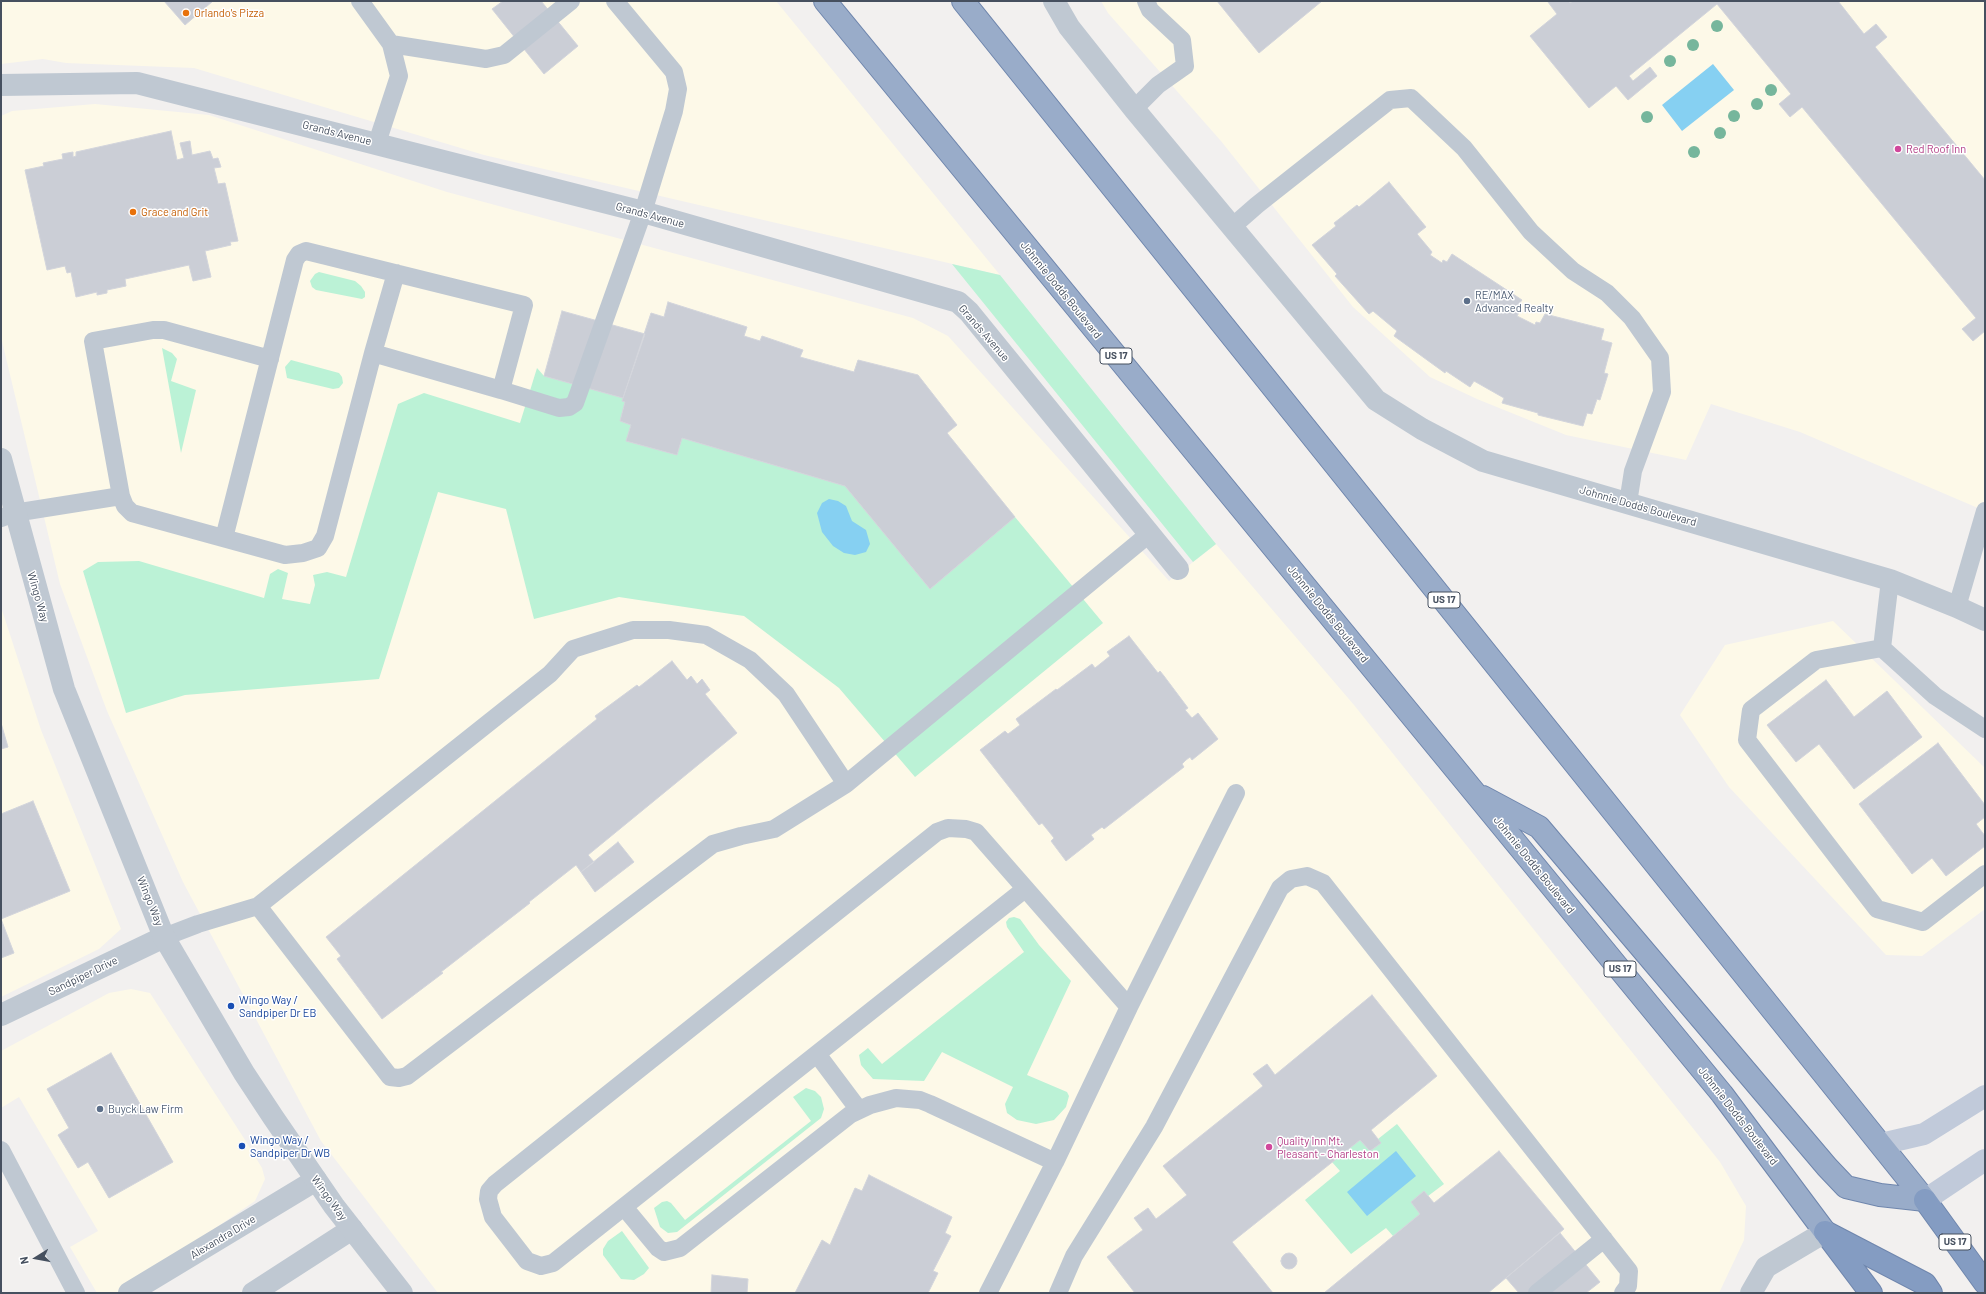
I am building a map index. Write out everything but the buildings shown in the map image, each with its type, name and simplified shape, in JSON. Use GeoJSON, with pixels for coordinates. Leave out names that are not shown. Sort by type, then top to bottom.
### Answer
{"type":"FeatureCollection","features":[{"type":"Feature","properties":{"kind":"highway","name":"Johnnie Dodds Boulevard"},"geometry":{"type":"LineString","coordinates":[[825,1],[1722,1094],[1825,1232]]}},
{"type":"Feature","properties":{"kind":"highway","name":"US 17"},"geometry":{"type":"LineString","coordinates":[[963,1],[1881,1144],[1925,1200],[1985,1283]]}},
{"type":"Feature","properties":{"kind":"highway"},"geometry":{"type":"LineString","coordinates":[[1473,791],[1539,828],[1827,1168],[1846,1187],[1880,1195],[1925,1200]]}},
{"type":"Feature","properties":{"kind":"highway"},"geometry":{"type":"LineString","coordinates":[[1825,1232],[1925,1284],[1931,1293]]}},
{"type":"Feature","properties":{"kind":"highway","name":"US 17"},"geometry":{"type":"LineString","coordinates":[[1825,1232],[1869,1292]]}},
{"type":"Feature","properties":{"kind":"main road"},"geometry":{"type":"LineString","coordinates":[[1881,1144],[1924,1134],[1985,1096]]}},
{"type":"Feature","properties":{"kind":"main road"},"geometry":{"type":"LineString","coordinates":[[1925,1200],[1985,1160]]}},
{"type":"Feature","properties":{"kind":"street","name":"Johnnie Dodds Boulevard"},"geometry":{"type":"LineString","coordinates":[[1054,1],[1069,27],[1134,109],[1233,226],[1376,400],[1422,429],[1483,461],[1890,580],[1985,620]]}},
{"type":"Feature","properties":{"kind":"street","name":"Grands Avenue"},"geometry":{"type":"LineString","coordinates":[[1,85],[137,83],[643,212],[958,302],[969,312],[1178,569]]}},
{"type":"Feature","properties":{"kind":"street","name":"Wingo Way"},"geometry":{"type":"LineString","coordinates":[[1,459],[8,515],[64,689],[164,937],[244,1073],[316,1180],[402,1293]]}},
{"type":"Feature","properties":{"kind":"street","name":"Sandpiper Drive"},"geometry":{"type":"LineString","coordinates":[[1,1015],[164,937]]}},
{"type":"Feature","properties":{"kind":"street","name":"Alexandra Drive"},"geometry":{"type":"LineString","coordinates":[[129,1293],[316,1180]]}},
{"type":"Feature","properties":{"kind":"street"},"geometry":{"type":"LineString","coordinates":[[253,1293],[352,1229]]}},
{"type":"Feature","properties":{"kind":"street"},"geometry":{"type":"LineString","coordinates":[[1751,1293],[1766,1267],[1825,1232]]}},
{"type":"Feature","properties":{"kind":"lane"},"geometry":{"type":"LineString","coordinates":[[360,1],[391,44],[398,76],[377,143]]}},
{"type":"Feature","properties":{"kind":"lane"},"geometry":{"type":"LineString","coordinates":[[391,44],[486,58],[504,55],[571,1]]}},
{"type":"Feature","properties":{"kind":"lane"},"geometry":{"type":"LineString","coordinates":[[373,353],[559,408],[569,407],[575,403],[643,212],[674,111],[678,89],[674,72],[615,1]]}},
{"type":"Feature","properties":{"kind":"lane"},"geometry":{"type":"LineString","coordinates":[[1134,109],[1158,85],[1185,66],[1182,40],[1150,10],[1146,1]]}},
{"type":"Feature","properties":{"kind":"lane"},"geometry":{"type":"LineString","coordinates":[[1233,226],[1257,204],[1390,100],[1411,98],[1464,148],[1531,232],[1573,271],[1608,293],[1632,318],[1660,358],[1662,392],[1633,471],[1628,503]]}},
{"type":"Feature","properties":{"kind":"lane"},"geometry":{"type":"LineString","coordinates":[[224,538],[296,260],[299,254],[306,251],[524,305],[501,390]]}},
{"type":"Feature","properties":{"kind":"lane"},"geometry":{"type":"LineString","coordinates":[[270,359],[164,330],[153,330],[93,341],[121,496],[125,506],[132,513],[285,555],[303,553],[318,548],[325,536],[373,353],[396,273]]}},
{"type":"Feature","properties":{"kind":"lane"},"geometry":{"type":"LineString","coordinates":[[8,515],[121,496]]}},
{"type":"Feature","properties":{"kind":"lane"},"geometry":{"type":"LineString","coordinates":[[1957,607],[1985,511]]}},
{"type":"Feature","properties":{"kind":"lane"},"geometry":{"type":"LineString","coordinates":[[258,906],[390,1077],[399,1078],[407,1076],[713,844],[774,829],[846,784],[1149,534]]}},
{"type":"Feature","properties":{"kind":"lane"},"geometry":{"type":"LineString","coordinates":[[1882,648],[1890,580]]}},
{"type":"Feature","properties":{"kind":"lane"},"geometry":{"type":"LineString","coordinates":[[164,937],[198,924],[258,906],[550,674],[573,649],[633,630],[669,630],[706,635],[750,660],[786,694],[846,784]]}},
{"type":"Feature","properties":{"kind":"lane"},"geometry":{"type":"LineString","coordinates":[[1882,648],[1935,696],[1985,728]]}},
{"type":"Feature","properties":{"kind":"lane"},"geometry":{"type":"LineString","coordinates":[[1882,648],[1816,660],[1751,710],[1747,740],[1877,909],[1923,922],[1985,874]]}},
{"type":"Feature","properties":{"kind":"lane"},"geometry":{"type":"LineString","coordinates":[[988,1293],[1055,1162],[1129,1007],[1236,793]]}},
{"type":"Feature","properties":{"kind":"lane"},"geometry":{"type":"LineString","coordinates":[[1025,889],[553,1263],[541,1266],[527,1261],[492,1217],[488,1199],[489,1191],[495,1184],[937,832],[955,827],[976,832],[1129,1007]]}},
{"type":"Feature","properties":{"kind":"lane"},"geometry":{"type":"LineString","coordinates":[[1062,1291],[1074,1256],[1154,1127],[1280,888],[1291,879],[1307,876],[1322,883],[1629,1271],[1628,1286],[1623,1293]]}},
{"type":"Feature","properties":{"kind":"lane"},"geometry":{"type":"LineString","coordinates":[[817,1054],[859,1110]]}},
{"type":"Feature","properties":{"kind":"lane"},"geometry":{"type":"LineString","coordinates":[[624,1207],[658,1248],[664,1252],[680,1248],[859,1110],[896,1098],[920,1100],[1055,1162]]}},
{"type":"Feature","properties":{"kind":"lane"},"geometry":{"type":"LineString","coordinates":[[1,1150],[76,1293]]}},
{"type":"Feature","properties":{"kind":"lane"},"geometry":{"type":"LineString","coordinates":[[1537,1293],[1604,1239]]}},
{"type":"Feature","properties":{"kind":"shaded area"},"geometry":{"type":"Polygon","coordinates":[[[1,1],[776,1],[1000,275],[484,155],[194,68],[66,63],[43,59],[1,64],[1,1]]]}},
{"type":"Feature","properties":{"kind":"shaded area"},"geometry":{"type":"Polygon","coordinates":[[[1101,1],[1985,1],[1985,511],[1800,432],[1711,404],[1686,460],[1566,435],[1477,399],[1430,377],[1353,307],[1221,141],[1108,13],[1101,1]]]}},
{"type":"Feature","properties":{"kind":"shaded area"},"geometry":{"type":"Polygon","coordinates":[[[95,104],[209,115],[447,192],[913,318],[948,336],[1169,581],[1216,544],[1354,705],[1720,1162],[1746,1206],[1744,1240],[1719,1293],[438,1293],[321,1141],[183,882],[107,711],[60,584],[1,337],[1,116],[12,111],[95,104]]]}},
{"type":"Feature","properties":{"kind":"shaded area"},"geometry":{"type":"Polygon","coordinates":[[[1,607],[41,730],[121,929],[99,949],[1,997],[1,607]]]}},
{"type":"Feature","properties":{"kind":"shaded area"},"geometry":{"type":"Polygon","coordinates":[[[1833,621],[1985,768],[1985,909],[1922,956],[1886,955],[1729,787],[1680,715],[1725,645],[1833,621]]]}},
{"type":"Feature","properties":{"kind":"shaded area"},"geometry":{"type":"Polygon","coordinates":[[[131,989],[150,993],[247,1143],[262,1168],[265,1179],[255,1201],[120,1293],[97,1293],[70,1247],[98,1231],[19,1097],[1,1108],[1,1051],[109,993],[131,989]]]}},
{"type":"Feature","properties":{"kind":"green space"},"geometry":{"type":"Polygon","coordinates":[[[952,264],[1000,275],[1216,544],[1193,562],[952,264]]]}},
{"type":"Feature","properties":{"kind":"green space"},"geometry":{"type":"Polygon","coordinates":[[[319,272],[355,281],[365,292],[365,297],[362,299],[316,290],[312,287],[310,281],[315,274],[319,272]]]}},
{"type":"Feature","properties":{"kind":"green space"},"geometry":{"type":"Polygon","coordinates":[[[162,348],[172,353],[177,359],[171,381],[196,390],[181,453],[162,348]]]}},
{"type":"Feature","properties":{"kind":"green space"},"geometry":{"type":"Polygon","coordinates":[[[291,360],[339,373],[342,377],[343,383],[339,388],[333,389],[287,378],[285,367],[291,360]]]}},
{"type":"Feature","properties":{"kind":"green space"},"geometry":{"type":"Polygon","coordinates":[[[537,368],[544,376],[623,398],[625,402],[620,421],[631,425],[626,441],[677,455],[682,438],[845,486],[930,589],[1015,517],[1103,623],[915,777],[839,688],[744,616],[619,597],[534,619],[506,509],[438,492],[379,679],[185,695],[126,713],[83,571],[98,562],[139,561],[264,598],[270,574],[278,569],[288,573],[282,599],[310,604],[315,585],[313,575],[327,572],[346,577],[398,404],[424,393],[520,423],[537,368]]]}},
{"type":"Feature","properties":{"kind":"green space"},"geometry":{"type":"Polygon","coordinates":[[[1014,917],[1020,919],[1039,945],[1071,981],[1027,1075],[1067,1092],[1069,1096],[1066,1107],[1054,1120],[1036,1124],[1017,1120],[1007,1113],[1005,1104],[1013,1087],[942,1052],[924,1081],[873,1079],[861,1065],[859,1055],[868,1048],[882,1064],[1024,952],[1007,927],[1006,922],[1009,918],[1014,917]]]}},
{"type":"Feature","properties":{"kind":"green space"},"geometry":{"type":"Polygon","coordinates":[[[806,1088],[815,1091],[821,1097],[824,1109],[821,1118],[677,1232],[668,1233],[660,1227],[654,1208],[662,1202],[667,1201],[671,1203],[685,1220],[811,1121],[793,1097],[806,1088]]]}},
{"type":"Feature","properties":{"kind":"green space"},"geometry":{"type":"Polygon","coordinates":[[[1397,1124],[1444,1184],[1428,1196],[1424,1191],[1411,1202],[1420,1214],[1393,1236],[1386,1228],[1351,1254],[1305,1200],[1340,1171],[1332,1162],[1360,1140],[1370,1151],[1381,1143],[1378,1139],[1397,1124]]]}},
{"type":"Feature","properties":{"kind":"green space"},"geometry":{"type":"Polygon","coordinates":[[[622,1231],[649,1268],[644,1274],[634,1280],[621,1279],[603,1255],[603,1249],[608,1241],[622,1231]]]}},
{"type":"Feature","properties":{"kind":"water"},"geometry":{"type":"Polygon","coordinates":[[[1713,64],[1734,90],[1682,131],[1662,105],[1713,64]]]}},
{"type":"Feature","properties":{"kind":"water"},"geometry":{"type":"Polygon","coordinates":[[[829,499],[838,501],[846,506],[852,521],[866,530],[870,544],[866,552],[855,555],[844,553],[833,546],[822,532],[817,513],[822,503],[829,499]]]}},
{"type":"Feature","properties":{"kind":"water"},"geometry":{"type":"Polygon","coordinates":[[[1396,1151],[1416,1176],[1367,1216],[1347,1192],[1396,1151]]]}},
{"type":"Feature","properties":{"kind":"place","name":"Orlando's Pizza"},"geometry":{"type":"Point","coordinates":[186,13]}},
{"type":"Feature","properties":{"kind":"place","name":"Red Roof Inn"},"geometry":{"type":"Point","coordinates":[1898,149]}},
{"type":"Feature","properties":{"kind":"place","name":"Grace and Grit"},"geometry":{"type":"Point","coordinates":[133,212]}},
{"type":"Feature","properties":{"kind":"place","name":"RE/MAX Advanced Realty"},"geometry":{"type":"Point","coordinates":[1467,301]}},
{"type":"Feature","properties":{"kind":"place","name":"Wingo Way / Sandpiper Dr EB"},"geometry":{"type":"Point","coordinates":[231,1006]}},
{"type":"Feature","properties":{"kind":"place","name":"Buyck Law Firm"},"geometry":{"type":"Point","coordinates":[100,1109]}},
{"type":"Feature","properties":{"kind":"place","name":"Wingo Way / Sandpiper Dr WB"},"geometry":{"type":"Point","coordinates":[242,1146]}},
{"type":"Feature","properties":{"kind":"place","name":"Quality Inn Mt. Pleasant - Charleston"},"geometry":{"type":"Point","coordinates":[1269,1147]}}]}
